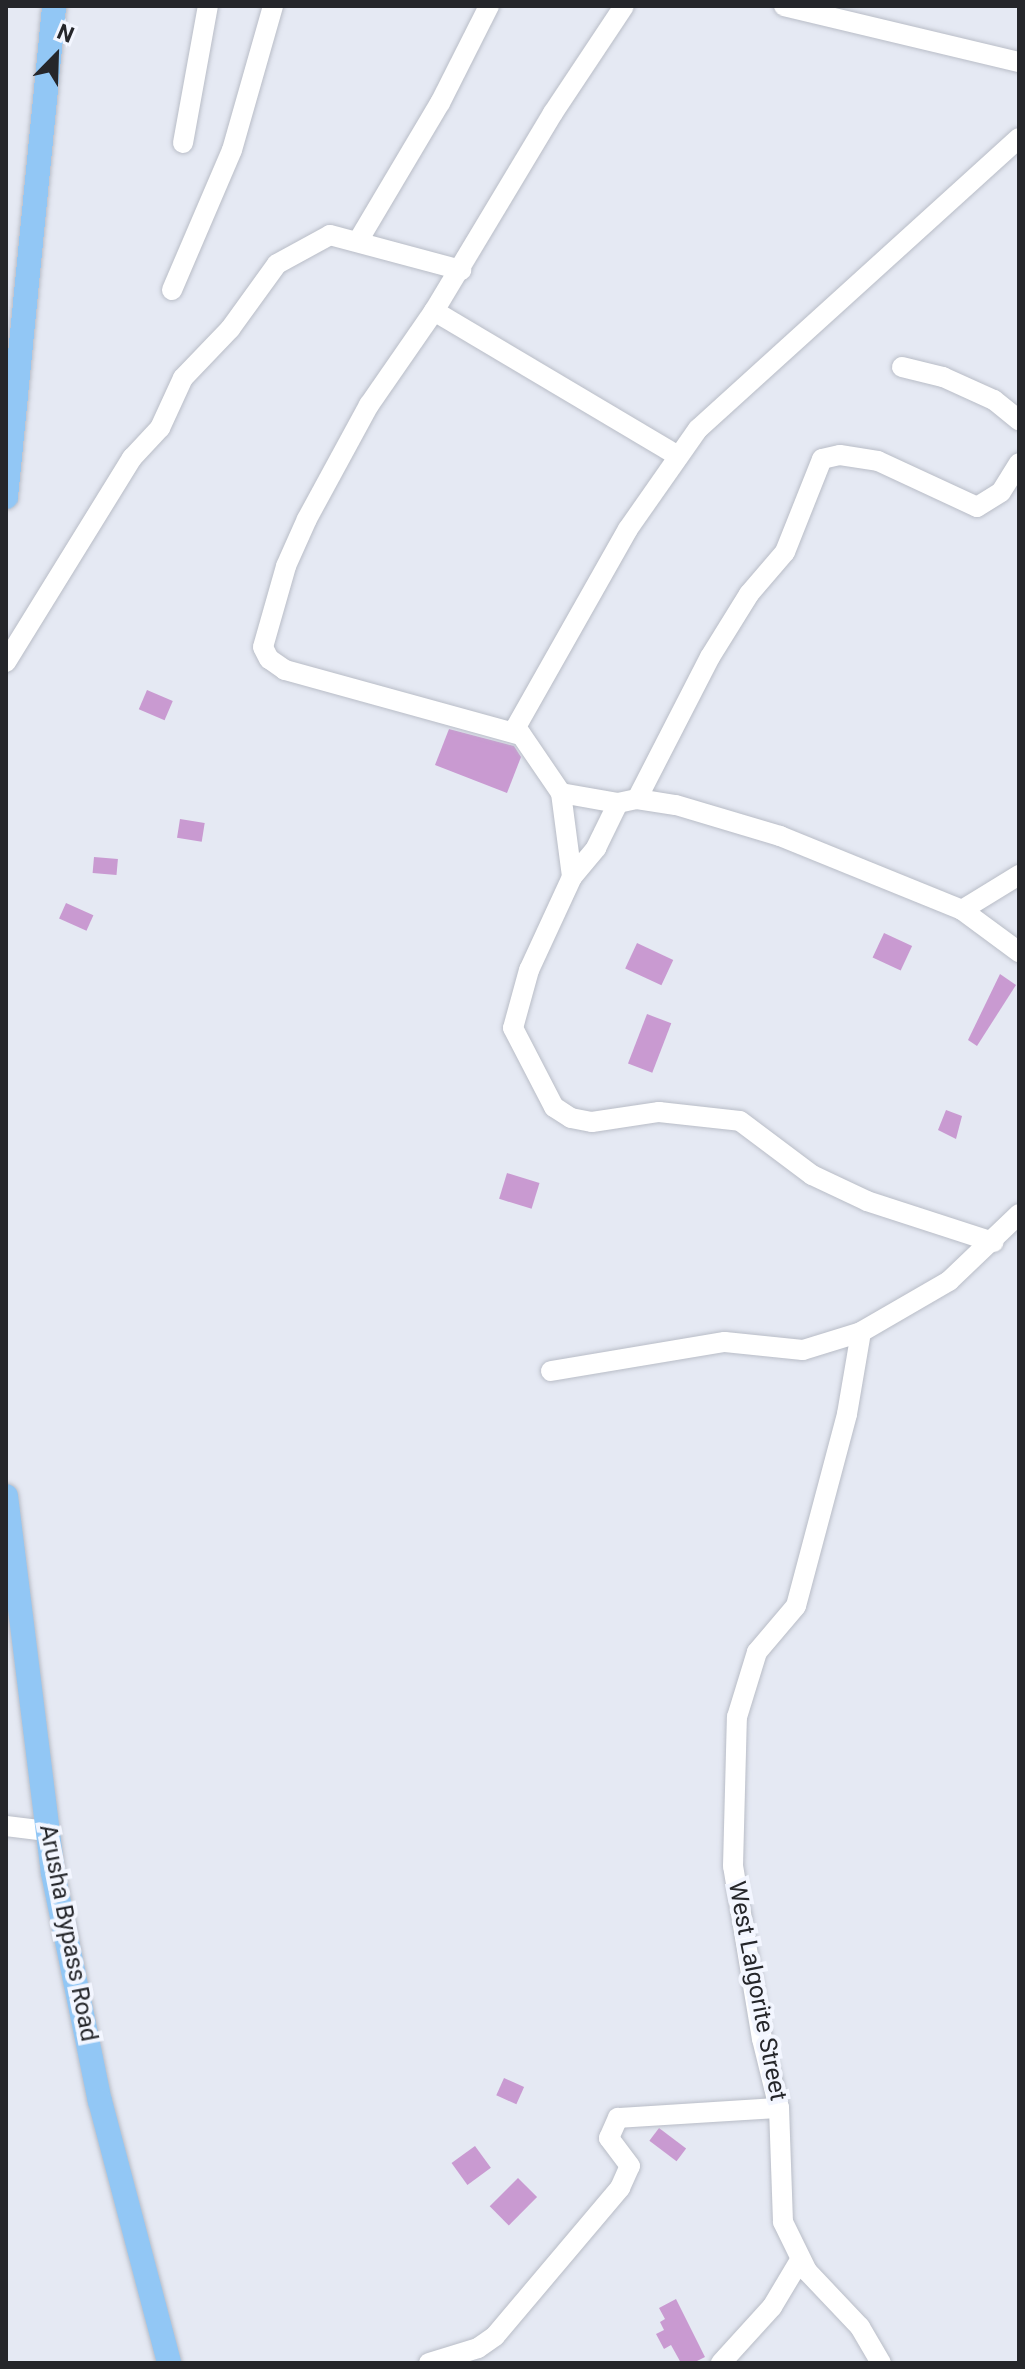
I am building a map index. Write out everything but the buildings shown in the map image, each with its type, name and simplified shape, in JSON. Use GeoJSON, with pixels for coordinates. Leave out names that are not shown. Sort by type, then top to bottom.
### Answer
{"type":"FeatureCollection","features":[{"type":"Feature","properties":{"kind":"main road"},"geometry":{"type":"LineString","coordinates":[[6,497],[54,6]]}},
{"type":"Feature","properties":{"kind":"main road","name":"Arusha Bypass Road"},"geometry":{"type":"LineString","coordinates":[[6,1496],[47,1831],[100,2101],[169,2363]]}},
{"type":"Feature","properties":{"kind":"street"},"geometry":{"type":"LineString","coordinates":[[183,143],[208,6]]}},
{"type":"Feature","properties":{"kind":"street"},"geometry":{"type":"LineString","coordinates":[[172,290],[229,159],[273,6]]}},
{"type":"Feature","properties":{"kind":"street"},"geometry":{"type":"LineString","coordinates":[[358,241],[440,103],[489,6]]}},
{"type":"Feature","properties":{"kind":"street"},"geometry":{"type":"LineString","coordinates":[[521,735],[285,670],[269,659],[263,647],[286,566],[307,519],[369,405],[461,270],[553,113],[624,6]]}},
{"type":"Feature","properties":{"kind":"street"},"geometry":{"type":"LineString","coordinates":[[784,6],[1019,62]]}},
{"type":"Feature","properties":{"kind":"street"},"geometry":{"type":"LineString","coordinates":[[572,877],[561,793],[516,727],[520,713],[559,655],[628,529],[678,456],[739,388],[1019,138]]}},
{"type":"Feature","properties":{"kind":"street"},"geometry":{"type":"LineString","coordinates":[[6,662],[132,458],[160,428],[183,378],[230,329],[265,277],[315,240],[330,235],[461,270]]}},
{"type":"Feature","properties":{"kind":"street"},"geometry":{"type":"LineString","coordinates":[[434,311],[678,456]]}},
{"type":"Feature","properties":{"kind":"street"},"geometry":{"type":"LineString","coordinates":[[902,367],[954,382],[1019,420]]}},
{"type":"Feature","properties":{"kind":"street"},"geometry":{"type":"LineString","coordinates":[[993,1242],[867,1201],[823,1181],[740,1121],[659,1112],[592,1122],[571,1118],[554,1107],[513,1028],[529,970],[572,877],[596,848],[627,801],[749,594],[785,552],[822,459],[840,455],[878,461],[977,507],[1001,492],[1019,463]]}},
{"type":"Feature","properties":{"kind":"street"},"geometry":{"type":"LineString","coordinates":[[561,793],[724,817],[881,873],[962,910],[1019,952]]}},
{"type":"Feature","properties":{"kind":"street"},"geometry":{"type":"LineString","coordinates":[[962,910],[1019,875]]}},
{"type":"Feature","properties":{"kind":"street"},"geometry":{"type":"LineString","coordinates":[[551,1371],[725,1342],[803,1350],[861,1332],[920,1302],[993,1242],[1019,1214]]}},
{"type":"Feature","properties":{"kind":"street","name":"West Lalgorite Street"},"geometry":{"type":"LineString","coordinates":[[861,1332],[847,1414],[819,1504],[796,1606],[757,1652],[737,1717],[733,1866],[749,1970],[779,2108],[783,2222],[800,2260],[860,2327],[881,2363]]}},
{"type":"Feature","properties":{"kind":"street"},"geometry":{"type":"LineString","coordinates":[[6,1826],[47,1831]]}},
{"type":"Feature","properties":{"kind":"street"},"geometry":{"type":"LineString","coordinates":[[429,2363],[478,2348],[495,2336],[612,2198],[630,2166],[609,2138],[618,2118],[779,2108]]}},
{"type":"Feature","properties":{"kind":"street"},"geometry":{"type":"LineString","coordinates":[[721,2363],[772,2307],[800,2260]]}}]}
